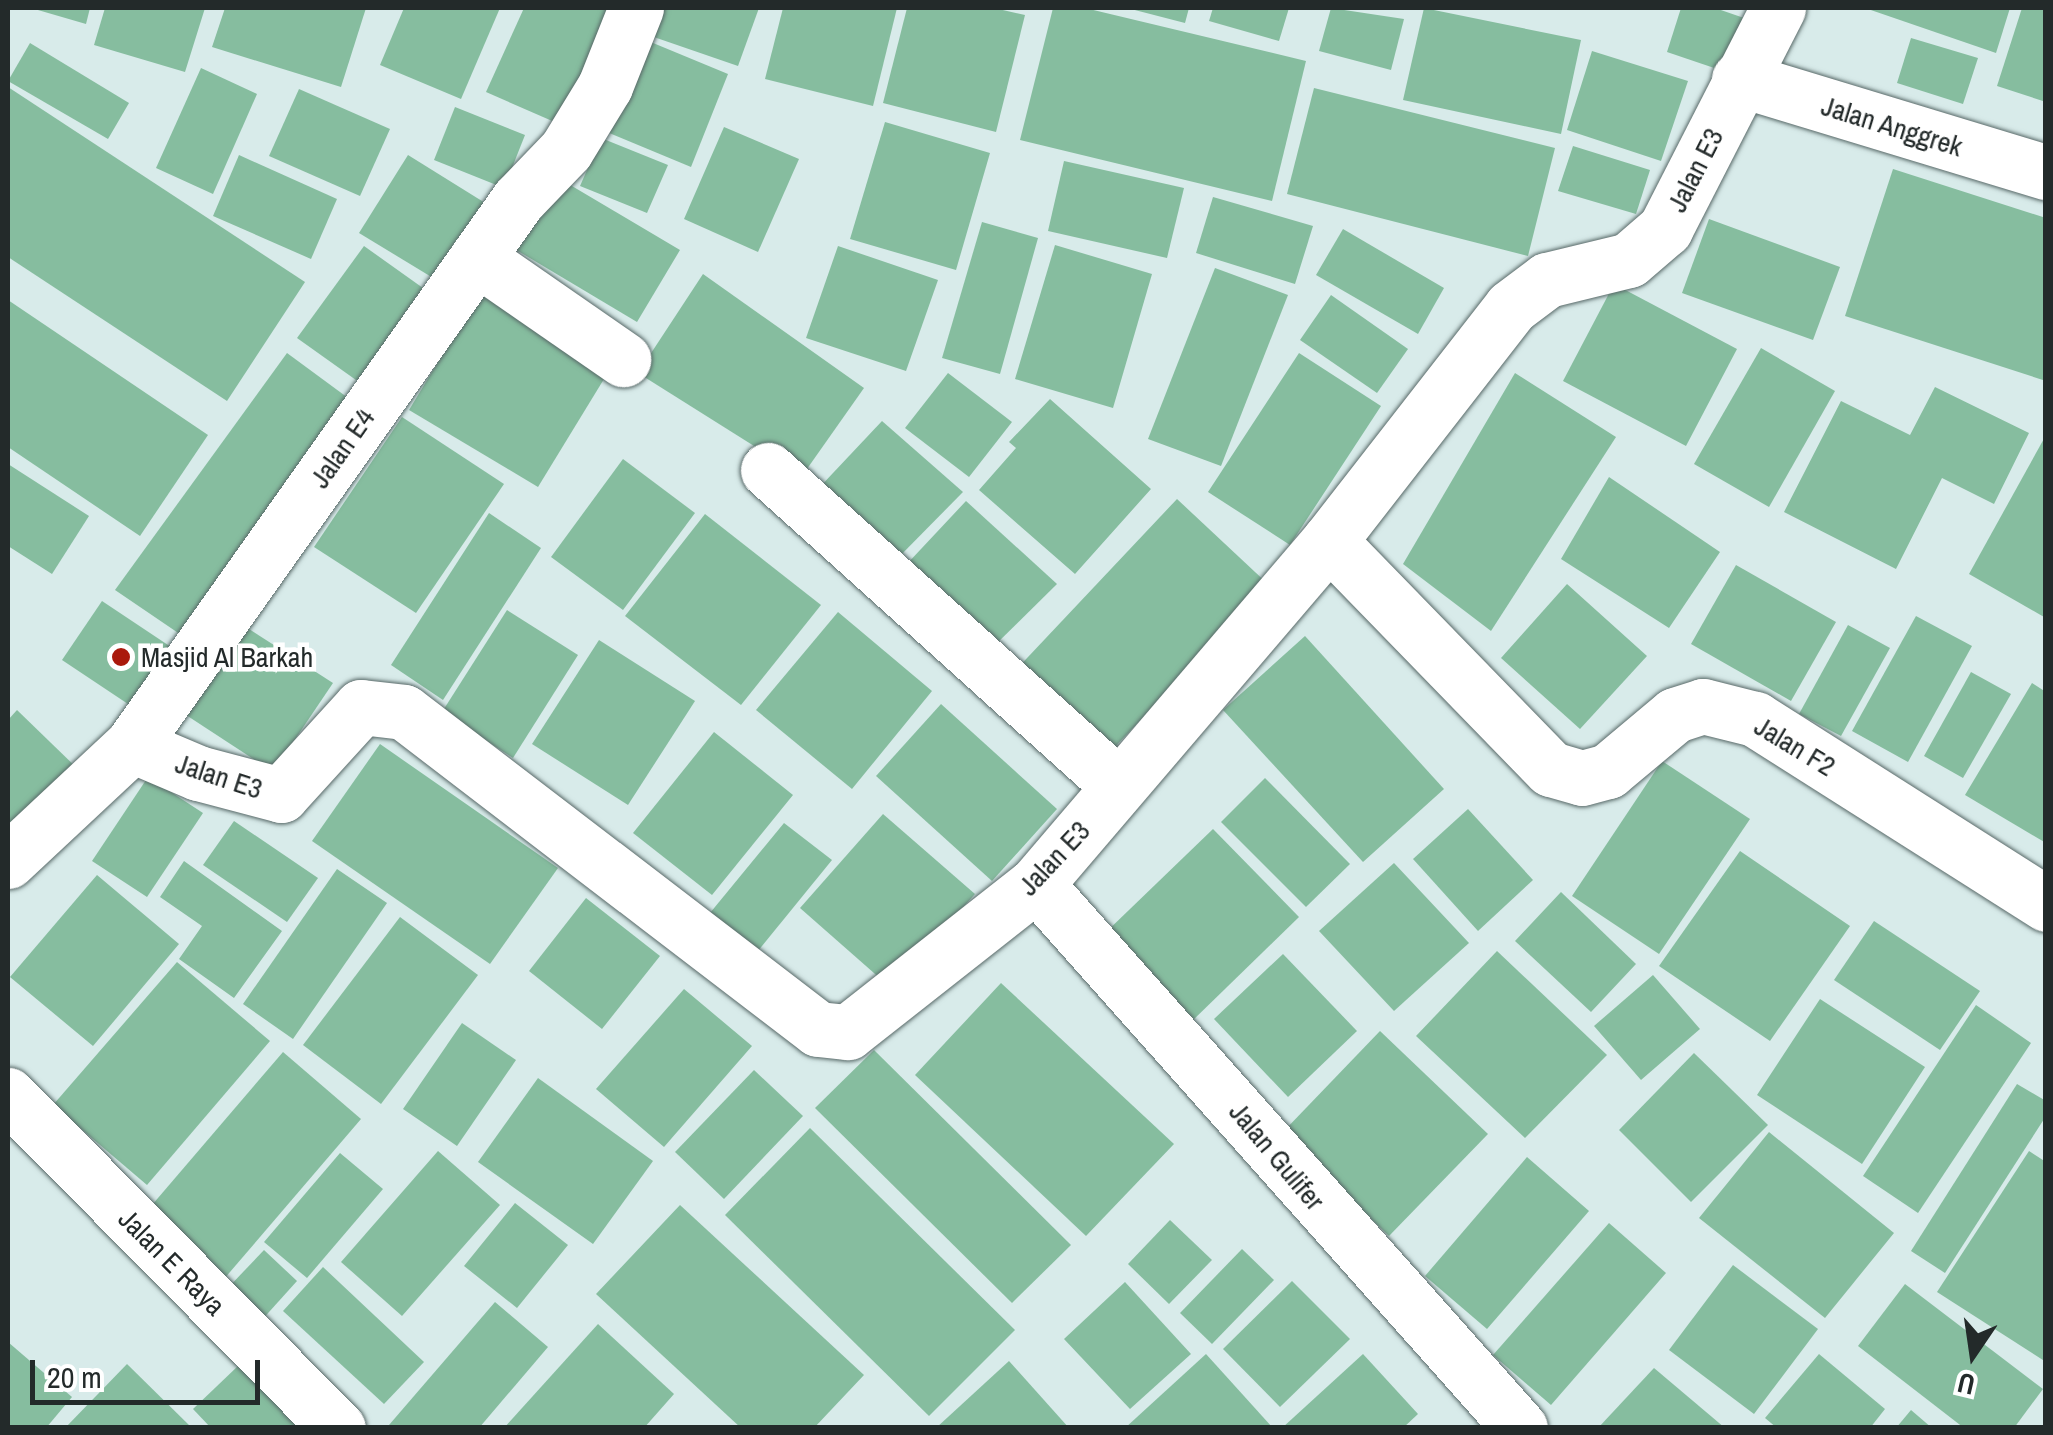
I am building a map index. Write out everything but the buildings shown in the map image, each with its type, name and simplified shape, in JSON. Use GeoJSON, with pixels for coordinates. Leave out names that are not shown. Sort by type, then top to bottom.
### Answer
{"type":"FeatureCollection","features":[{"type":"Feature","properties":{"kind":"street","name":"Jalan E4"},"geometry":{"type":"LineString","coordinates":[[8,861],[132,744],[518,200],[566,150],[604,86],[636,8]]}},
{"type":"Feature","properties":{"kind":"street","name":"Jalan E3"},"geometry":{"type":"LineString","coordinates":[[132,744],[198,773],[281,794],[362,707],[404,712],[818,1029],[848,1032],[1036,884],[1329,541],[1510,307],[1547,280],[1629,260],[1665,229],[1739,79],[1761,12]]}},
{"type":"Feature","properties":{"kind":"street","name":"Jalan Anggrek"},"geometry":{"type":"LineString","coordinates":[[1739,79],[2046,172]]}},
{"type":"Feature","properties":{"kind":"street"},"geometry":{"type":"LineString","coordinates":[[477,258],[623,360]]}},
{"type":"Feature","properties":{"kind":"street"},"geometry":{"type":"LineString","coordinates":[[768,470],[1119,786]]}},
{"type":"Feature","properties":{"kind":"street","name":"Jalan F2"},"geometry":{"type":"LineString","coordinates":[[1329,541],[1551,769],[1582,778],[1608,770],[1675,715],[1704,706],[1756,719],[2046,904]]}},
{"type":"Feature","properties":{"kind":"street","name":"Jalan Gulifer"},"geometry":{"type":"LineString","coordinates":[[1036,884],[1520,1428]]}},
{"type":"Feature","properties":{"kind":"street","name":"Jalan E Raya"},"geometry":{"type":"LineString","coordinates":[[8,1095],[338,1428]]}},
{"type":"Feature","properties":{"kind":"place","name":"Masjid Al Barkah"},"geometry":{"type":"Point","coordinates":[121,657]}}]}
